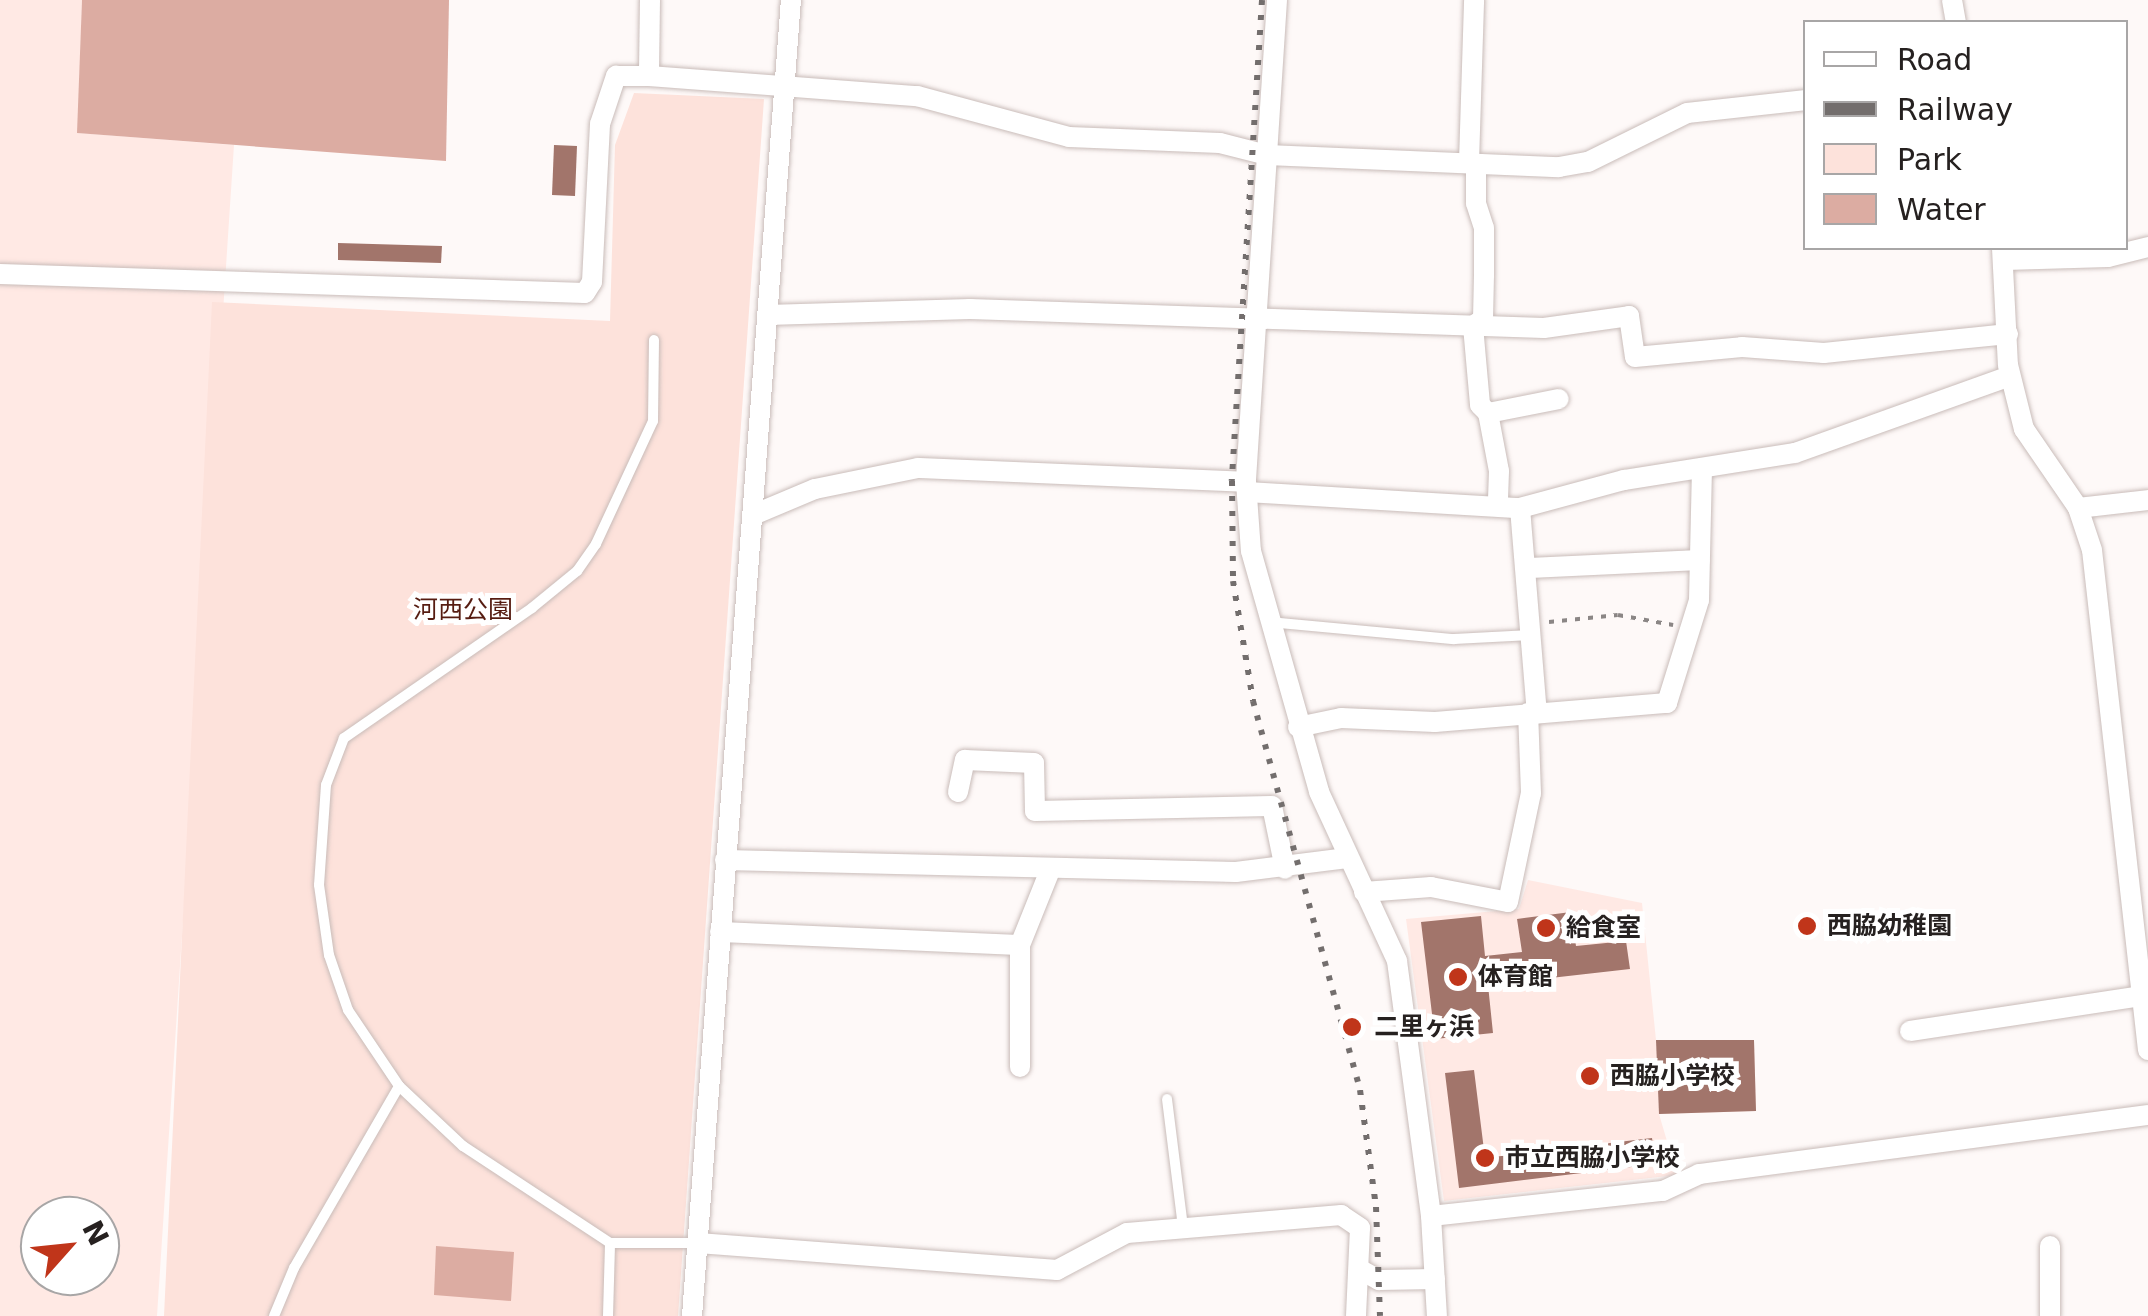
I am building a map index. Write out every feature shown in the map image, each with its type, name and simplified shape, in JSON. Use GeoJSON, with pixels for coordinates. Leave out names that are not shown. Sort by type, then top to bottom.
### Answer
{"type":"FeatureCollection","features":[{"type":"Feature","properties":{"kind":"street"},"geometry":{"type":"LineString","coordinates":[[649,76],[650,0]]}},
{"type":"Feature","properties":{"kind":"street"},"geometry":{"type":"LineString","coordinates":[[692,1316],[790,0]]}},
{"type":"Feature","properties":{"kind":"street"},"geometry":{"type":"LineString","coordinates":[[1278,0],[1246,487],[1251,551],[1298,727],[1347,858],[1397,961],[1431,1216],[1437,1316]]}},
{"type":"Feature","properties":{"kind":"street"},"geometry":{"type":"LineString","coordinates":[[1468,162],[1474,0]]}},
{"type":"Feature","properties":{"kind":"street"},"geometry":{"type":"LineString","coordinates":[[0,274],[585,293],[592,282],[600,124],[616,76],[784,84],[917,96],[1069,137],[1220,143],[1267,155],[1468,162],[1588,162],[1687,113],[1803,100]]}},
{"type":"Feature","properties":{"kind":"street"},"geometry":{"type":"LineString","coordinates":[[1468,162],[1476,167],[1476,203],[1484,228],[1483,319],[1472,326]]}},
{"type":"Feature","properties":{"kind":"street"},"geometry":{"type":"LineString","coordinates":[[2148,247],[2108,257],[2004,254],[2010,376],[2024,429],[2078,508],[2092,550],[2138,848],[2142,996],[2148,1050]]}},
{"type":"Feature","properties":{"kind":"street"},"geometry":{"type":"LineString","coordinates":[[767,315],[970,309],[1472,326],[1586,326],[1628,316],[1634,357],[1742,347],[1824,354],[2008,334]]}},
{"type":"Feature","properties":{"kind":"street"},"geometry":{"type":"LineString","coordinates":[[1472,326],[1480,406],[1488,412],[1499,471],[1498,506]]}},
{"type":"Feature","properties":{"kind":"street"},"geometry":{"type":"LineString","coordinates":[[753,515],[815,489],[918,468],[1520,508],[1624,480],[1795,453],[2010,376]]}},
{"type":"Feature","properties":{"kind":"street"},"geometry":{"type":"LineString","coordinates":[[1488,412],[1558,399]]}},
{"type":"Feature","properties":{"kind":"street"},"geometry":{"type":"LineString","coordinates":[[1298,727],[1341,718],[1435,722],[1668,703],[1698,600],[1702,468]]}},
{"type":"Feature","properties":{"kind":"street"},"geometry":{"type":"LineString","coordinates":[[2078,508],[2148,500]]}},
{"type":"Feature","properties":{"kind":"street"},"geometry":{"type":"LineString","coordinates":[[1364,892],[1431,887],[1508,902],[1532,794],[1534,630],[1520,508]]}},
{"type":"Feature","properties":{"kind":"street"},"geometry":{"type":"LineString","coordinates":[[1528,568],[1700,560]]}},
{"type":"Feature","properties":{"kind":"street"},"geometry":{"type":"LineString","coordinates":[[958,792],[964,760],[1034,762],[1034,810],[1272,806],[1285,869]]}},
{"type":"Feature","properties":{"kind":"street"},"geometry":{"type":"LineString","coordinates":[[725,860],[1285,869],[1347,858]]}},
{"type":"Feature","properties":{"kind":"street"},"geometry":{"type":"LineString","coordinates":[[1020,1066],[1020,945],[1051,868]]}},
{"type":"Feature","properties":{"kind":"street"},"geometry":{"type":"LineString","coordinates":[[720,932],[1020,945]]}},
{"type":"Feature","properties":{"kind":"street"},"geometry":{"type":"LineString","coordinates":[[1910,1031],[2142,996]]}},
{"type":"Feature","properties":{"kind":"street"},"geometry":{"type":"LineString","coordinates":[[1431,1216],[1662,1191],[1699,1174],[2148,1115]]}},
{"type":"Feature","properties":{"kind":"street"},"geometry":{"type":"LineString","coordinates":[[698,1243],[1057,1270],[1127,1233],[1342,1215],[1360,1228],[1362,1270],[1356,1316]]}},
{"type":"Feature","properties":{"kind":"street"},"geometry":{"type":"LineString","coordinates":[[2050,1246],[2050,1316]]}},
{"type":"Feature","properties":{"kind":"street"},"geometry":{"type":"LineString","coordinates":[[1362,1270],[1379,1280],[1435,1279]]}},
{"type":"Feature","properties":{"kind":"lane"},"geometry":{"type":"LineString","coordinates":[[654,340],[652,421],[632,476],[576,572],[344,738],[326,784],[319,885],[329,955],[348,1010],[399,1086],[476,1156],[610,1243],[698,1243]]}},
{"type":"Feature","properties":{"kind":"lane"},"geometry":{"type":"LineString","coordinates":[[1268,622],[1454,640],[1534,630]]}},
{"type":"Feature","properties":{"kind":"lane"},"geometry":{"type":"LineString","coordinates":[[274,1316],[294,1268],[399,1086]]}},
{"type":"Feature","properties":{"kind":"lane"},"geometry":{"type":"LineString","coordinates":[[1168,1099],[1183,1229]]}},
{"type":"Feature","properties":{"kind":"lane"},"geometry":{"type":"LineString","coordinates":[[608,1316],[610,1243]]}},
{"type":"Feature","properties":{"kind":"path"},"geometry":{"type":"LineString","coordinates":[[1534,630],[1618,616],[1688,627]]}},
{"type":"Feature","properties":{"kind":"shaded area"},"geometry":{"type":"Polygon","coordinates":[[[0,0],[82,0],[78,133],[234,145],[157,1316],[0,1316],[0,0]]]}},
{"type":"Feature","properties":{"kind":"shaded area","name":"西脇小学校"},"geometry":{"type":"Polygon","coordinates":[[[1528,880],[1642,903],[1656,1040],[1754,1040],[1756,1111],[1659,1114],[1677,1175],[1444,1201],[1406,919],[1519,909],[1528,880]]]}},
{"type":"Feature","properties":{"kind":"green space","name":"河西公園"},"geometry":{"type":"Polygon","coordinates":[[[634,93],[764,99],[678,1316],[164,1316],[212,302],[610,321],[615,145],[634,93]]]}},
{"type":"Feature","properties":{"kind":"water"},"geometry":{"type":"Polygon","coordinates":[[[82,0],[449,0],[446,161],[77,133],[82,0]]]}},
{"type":"Feature","properties":{"kind":"water"},"geometry":{"type":"Polygon","coordinates":[[[436,1246],[514,1252],[511,1301],[434,1295],[436,1246]]]}},
{"type":"Feature","properties":{"kind":"building"},"geometry":{"type":"Polygon","coordinates":[[[554,145],[577,146],[575,196],[552,195],[554,145]]]}},
{"type":"Feature","properties":{"kind":"building"},"geometry":{"type":"Polygon","coordinates":[[[338,243],[442,246],[441,263],[338,260],[338,243]]]}},
{"type":"Feature","properties":{"kind":"building"},"geometry":{"type":"Polygon","coordinates":[[[1571,912],[1576,946],[1626,941],[1630,969],[1488,985],[1493,1033],[1435,1039],[1421,922],[1481,916],[1485,956],[1522,952],[1517,919],[1571,912]]]}},
{"type":"Feature","properties":{"kind":"building"},"geometry":{"type":"Polygon","coordinates":[[[1656,1040],[1754,1040],[1756,1111],[1659,1114],[1656,1040]]]}},
{"type":"Feature","properties":{"kind":"building","name":"西脇小学校"},"geometry":{"type":"Polygon","coordinates":[[[1474,1070],[1485,1158],[1652,1138],[1656,1164],[1459,1188],[1445,1073],[1474,1070]]]}},
{"type":"Feature","properties":{"kind":"railway"},"geometry":{"type":"LineString","coordinates":[[1262,0],[1232,481],[1233,581],[1253,701],[1360,1090],[1376,1207],[1380,1316]]}},
{"type":"Feature","properties":{"kind":"place","name":"西脇幼稚園"},"geometry":{"type":"Point","coordinates":[1807,926]}},
{"type":"Feature","properties":{"kind":"place","name":"給食室"},"geometry":{"type":"Point","coordinates":[1546,928]}},
{"type":"Feature","properties":{"kind":"place","name":"体育館"},"geometry":{"type":"Point","coordinates":[1458,977]}},
{"type":"Feature","properties":{"kind":"place","name":"二里ヶ浜"},"geometry":{"type":"Point","coordinates":[1352,1027]}},
{"type":"Feature","properties":{"kind":"place","name":"西脇小学校"},"geometry":{"type":"Point","coordinates":[1590,1076]}},
{"type":"Feature","properties":{"kind":"place","name":"市立西脇小学校"},"geometry":{"type":"Point","coordinates":[1485,1158]}}]}
